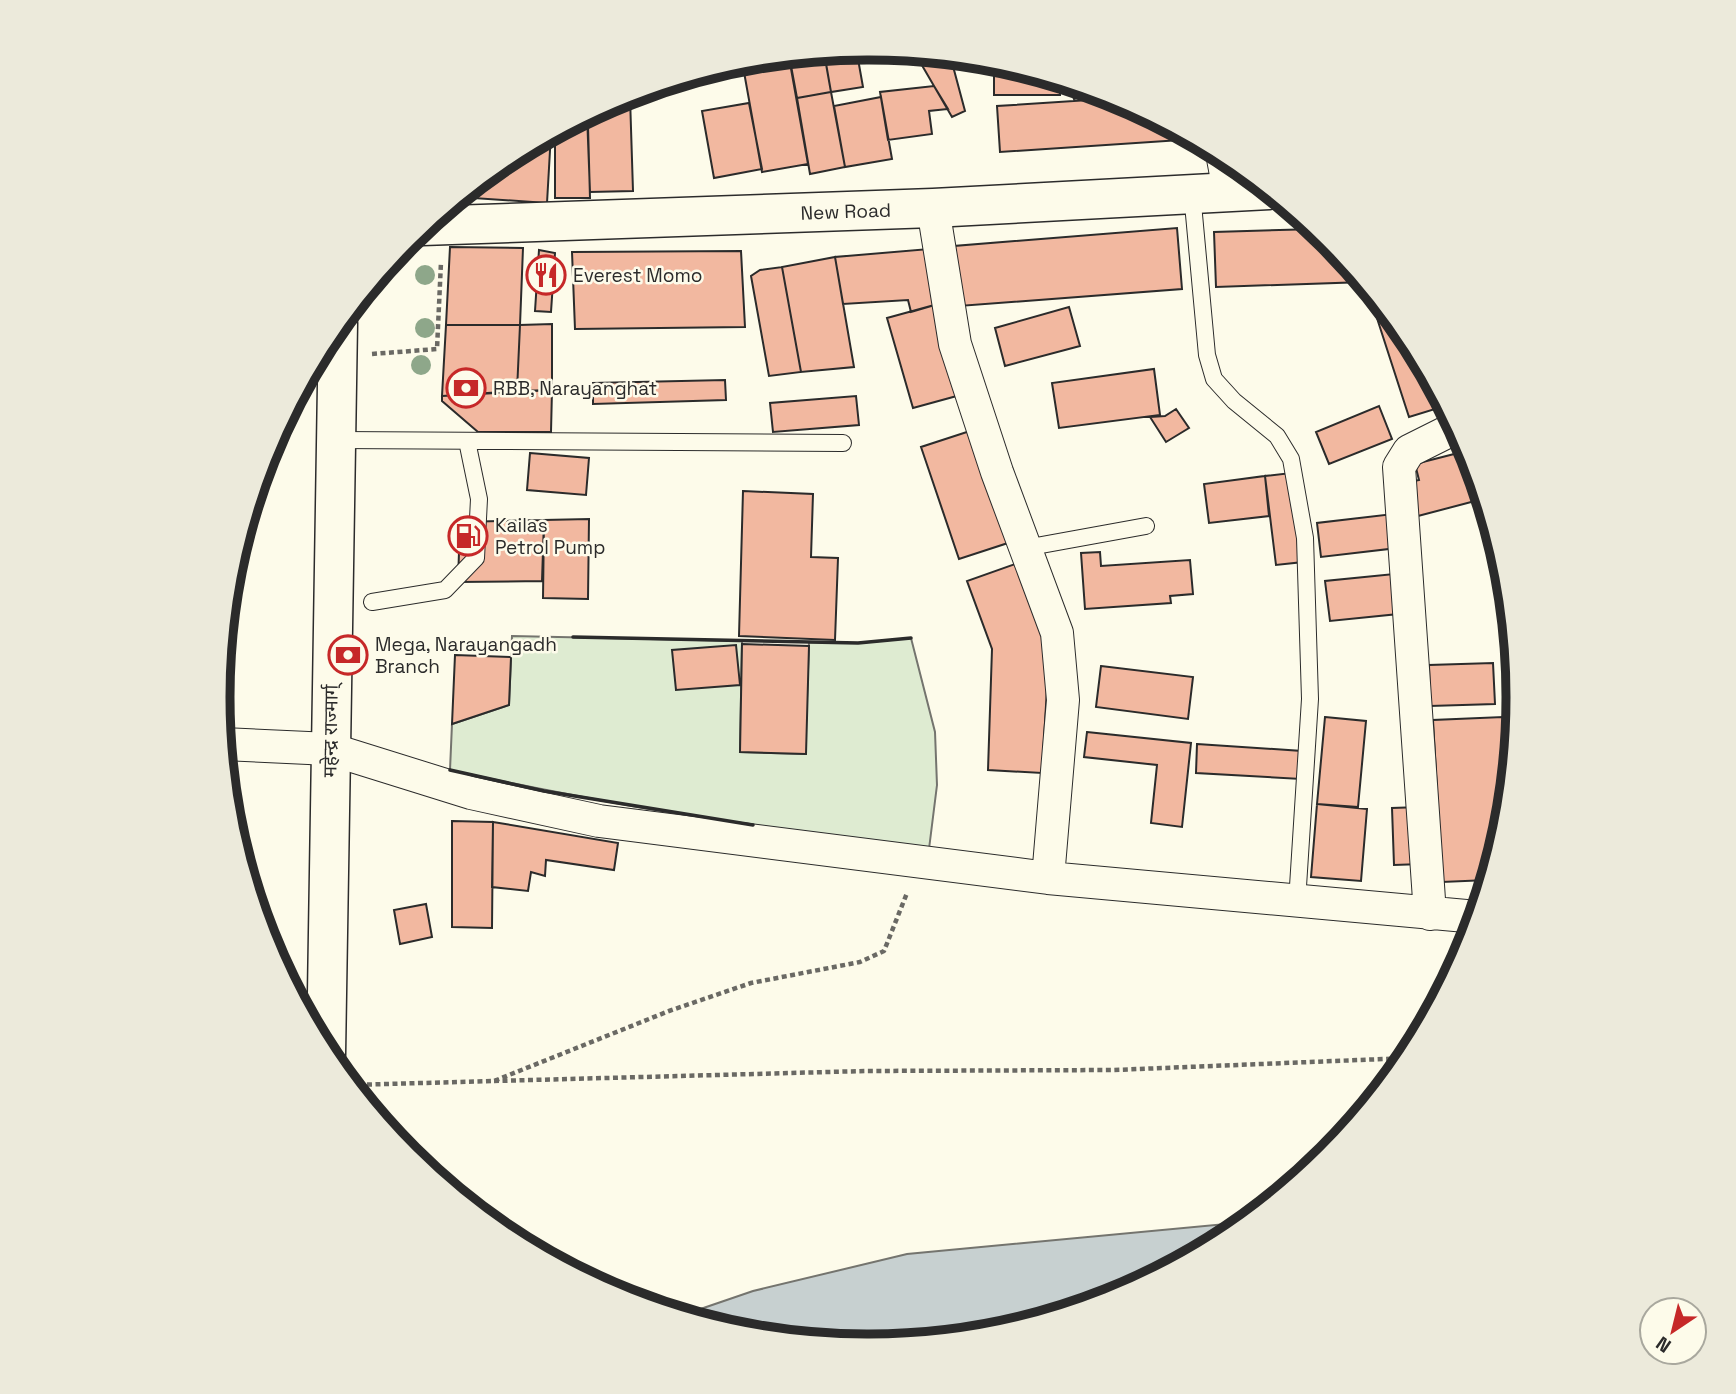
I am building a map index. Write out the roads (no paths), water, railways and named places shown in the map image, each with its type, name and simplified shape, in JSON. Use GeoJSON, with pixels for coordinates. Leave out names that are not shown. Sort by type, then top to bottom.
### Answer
{"type":"FeatureCollection","features":[{"type":"Feature","properties":{"kind":"main road","name":"New Road"},"geometry":{"type":"LineString","coordinates":[[439,226],[933,208],[1255,190]]}},
{"type":"Feature","properties":{"kind":"main road","name":"महेन्द्र राज्मार्ग्"},"geometry":{"type":"LineString","coordinates":[[326,1032],[339,342]]}},
{"type":"Feature","properties":{"kind":"street"},"geometry":{"type":"LineString","coordinates":[[1211,192],[1219,165]]}},
{"type":"Feature","properties":{"kind":"street"},"geometry":{"type":"LineString","coordinates":[[933,208],[955,344],[997,472],[1057,633],[1063,700],[1048,878]]}},
{"type":"Feature","properties":{"kind":"street"},"geometry":{"type":"LineString","coordinates":[[1430,914],[1399,467],[1409,451],[1447,432]]}},
{"type":"Feature","properties":{"kind":"street"},"geometry":{"type":"LineString","coordinates":[[233,745],[330,750],[471,793],[599,821],[1048,878],[1466,917]]}},
{"type":"Feature","properties":{"kind":"lane"},"geometry":{"type":"LineString","coordinates":[[1211,192],[1207,355],[1214,379],[1234,401],[1277,436],[1291,459],[1305,538],[1310,699],[1297,902]]}},
{"type":"Feature","properties":{"kind":"lane"},"geometry":{"type":"LineString","coordinates":[[338,440],[843,443]]}},
{"type":"Feature","properties":{"kind":"lane"},"geometry":{"type":"LineString","coordinates":[[372,602],[444,590],[476,558],[479,499],[467,441]]}},
{"type":"Feature","properties":{"kind":"lane"},"geometry":{"type":"LineString","coordinates":[[1025,548],[1146,526]]}},
{"type":"Feature","properties":{"kind":"place","name":"Everest Momo"},"geometry":{"type":"Point","coordinates":[546,275]}},
{"type":"Feature","properties":{"kind":"place","name":"RBB, Narayanghat"},"geometry":{"type":"Point","coordinates":[466,388]}},
{"type":"Feature","properties":{"kind":"place","name":"Kailas Petrol Pump"},"geometry":{"type":"Point","coordinates":[468,536]}},
{"type":"Feature","properties":{"kind":"place","name":"Mega, Narayangadh Branch"},"geometry":{"type":"Point","coordinates":[348,655]}}]}
